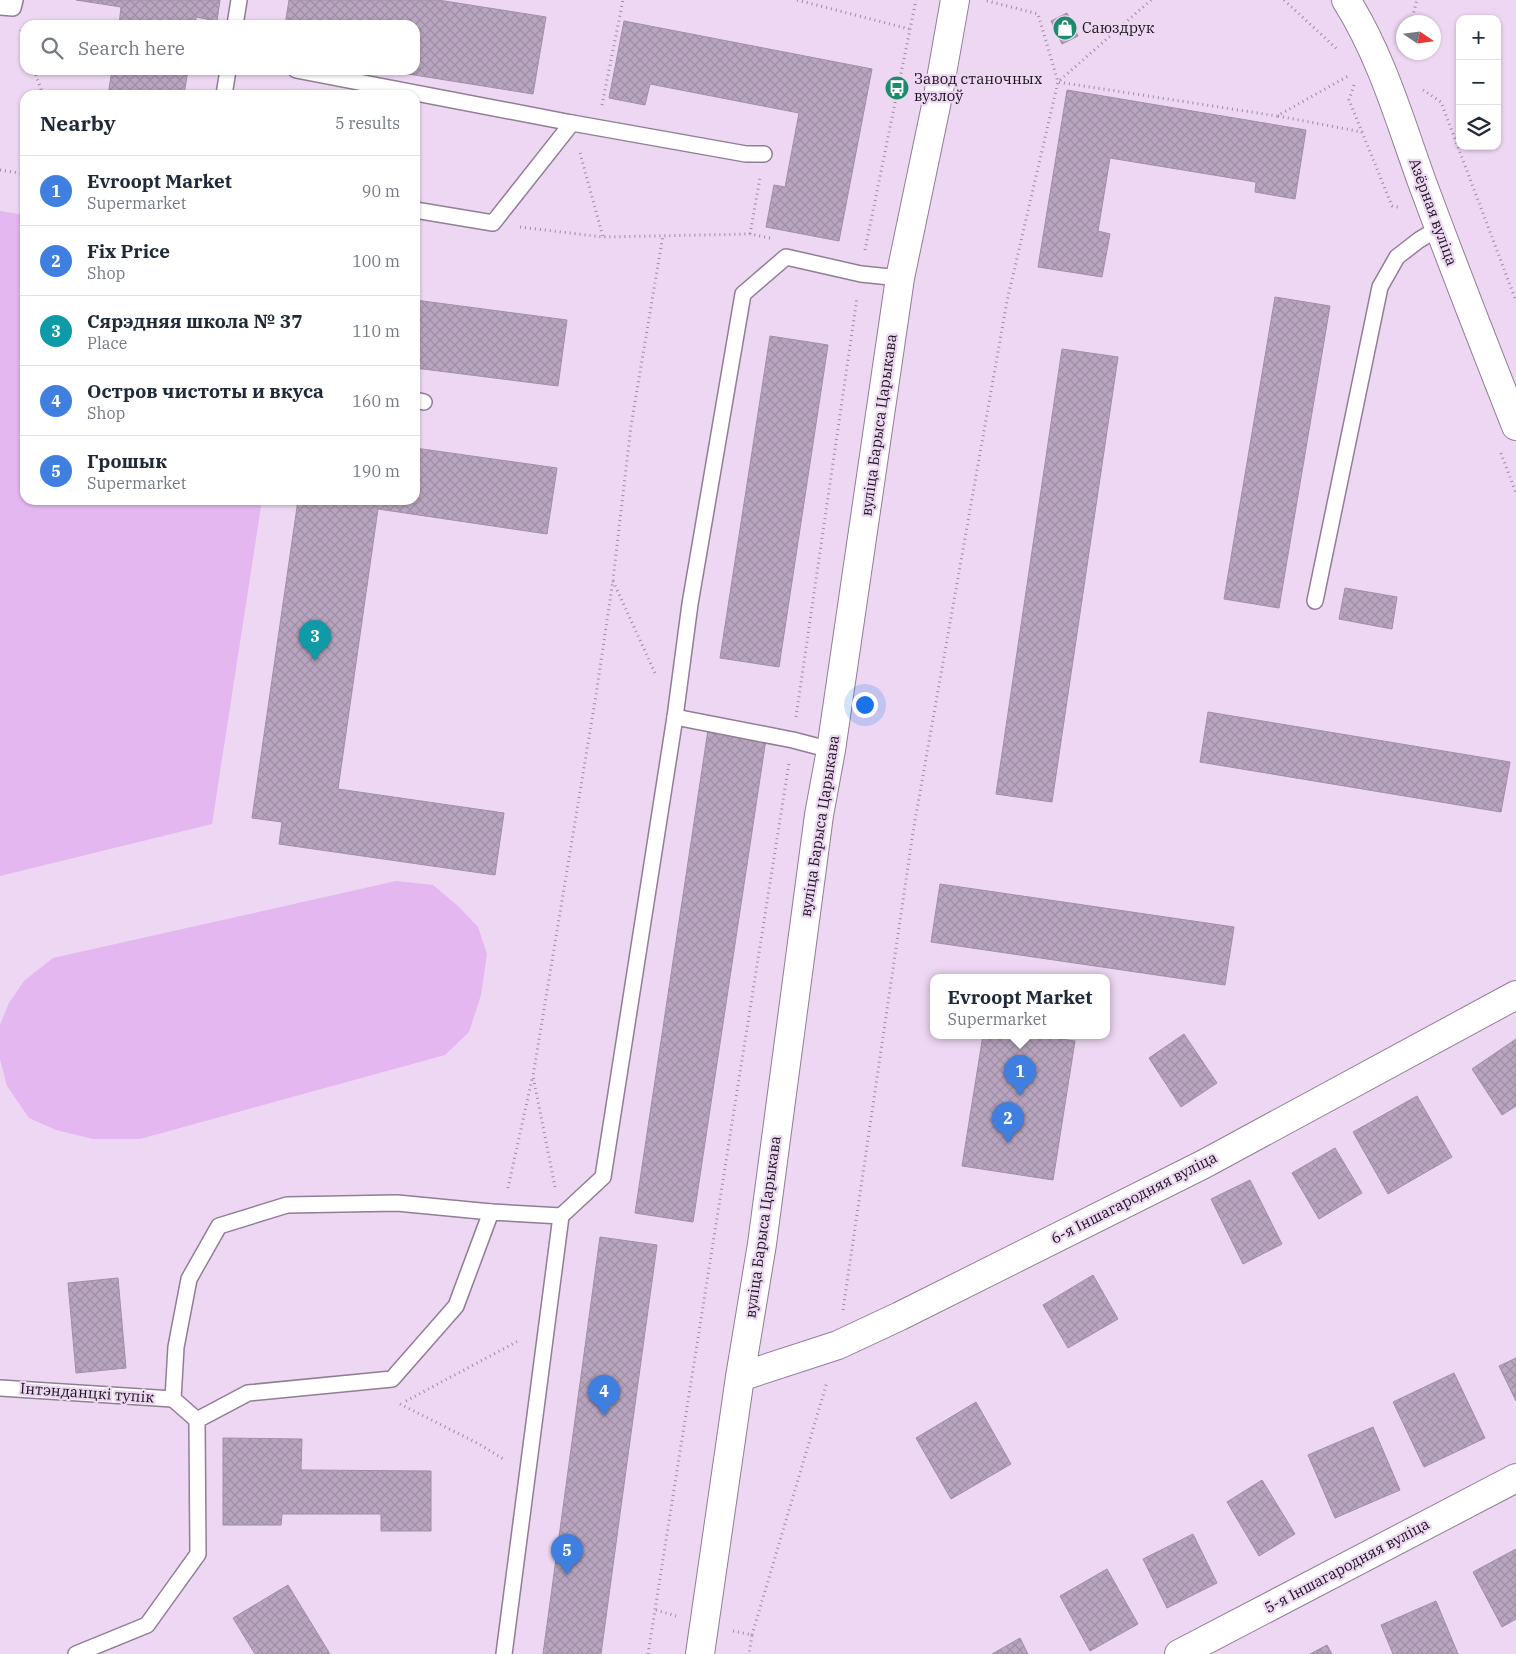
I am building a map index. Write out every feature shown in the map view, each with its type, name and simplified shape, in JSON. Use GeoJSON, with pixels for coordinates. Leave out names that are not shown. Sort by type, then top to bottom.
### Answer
{"type":"FeatureCollection","features":[{"type":"Feature","properties":{"kind":"street","name":"вуліца Барыса Царыкава"},"geometry":{"type":"LineString","coordinates":[[700,1654],[740,1377],[764,1234],[819,815],[831,750],[900,278],[956,0]]}},
{"type":"Feature","properties":{"kind":"street","name":"Азёрная вуліца"},"geometry":{"type":"LineString","coordinates":[[1346,0],[1356,15],[1383,76],[1439,228],[1516,426]]}},
{"type":"Feature","properties":{"kind":"street","name":"6-я Іншагародняя вуліца"},"geometry":{"type":"LineString","coordinates":[[740,1377],[838,1345],[900,1316],[1204,1164],[1516,994]]}},
{"type":"Feature","properties":{"kind":"street","name":"5-я Іншагародняя вуліца"},"geometry":{"type":"LineString","coordinates":[[1178,1654],[1516,1478]]}},
{"type":"Feature","properties":{"kind":"lane"},"geometry":{"type":"LineString","coordinates":[[0,7],[13,8],[15,0]]}},
{"type":"Feature","properties":{"kind":"lane"},"geometry":{"type":"LineString","coordinates":[[236,20],[239,0]]}},
{"type":"Feature","properties":{"kind":"lane"},"geometry":{"type":"LineString","coordinates":[[225,90],[227,75]]}},
{"type":"Feature","properties":{"kind":"lane"},"geometry":{"type":"LineString","coordinates":[[322,75],[400,90]]}},
{"type":"Feature","properties":{"kind":"lane"},"geometry":{"type":"LineString","coordinates":[[420,94],[746,154],[764,154]]}},
{"type":"Feature","properties":{"kind":"lane"},"geometry":{"type":"LineString","coordinates":[[420,211],[493,223],[572,123]]}},
{"type":"Feature","properties":{"kind":"lane"},"geometry":{"type":"LineString","coordinates":[[1315,601],[1380,287],[1397,257],[1439,228]]}},
{"type":"Feature","properties":{"kind":"lane"},"geometry":{"type":"LineString","coordinates":[[504,1654],[561,1216],[603,1177],[676,717],[690,604],[743,294],[786,257],[862,274],[900,278]]}},
{"type":"Feature","properties":{"kind":"lane"},"geometry":{"type":"LineString","coordinates":[[676,717],[793,740],[831,750]]}},
{"type":"Feature","properties":{"kind":"lane"},"geometry":{"type":"LineString","coordinates":[[76,1654],[148,1625],[198,1554],[197,1420],[173,1399],[176,1347],[189,1279],[219,1226],[287,1205],[398,1202],[497,1213],[561,1216]]}},
{"type":"Feature","properties":{"kind":"lane"},"geometry":{"type":"LineString","coordinates":[[197,1420],[248,1393],[392,1379],[456,1306],[497,1213]]}},
{"type":"Feature","properties":{"kind":"lane","name":"Інтэнданцкі тупік"},"geometry":{"type":"LineString","coordinates":[[0,1388],[173,1399]]}},
{"type":"Feature","properties":{"kind":"path"},"geometry":{"type":"LineString","coordinates":[[797,0],[909,29]]}},
{"type":"Feature","properties":{"kind":"path"},"geometry":{"type":"LineString","coordinates":[[648,1654],[793,740],[858,289],[916,0]]}},
{"type":"Feature","properties":{"kind":"path"},"geometry":{"type":"LineString","coordinates":[[752,1635],[838,1345],[915,822],[1007,301],[1058,82],[1038,14],[982,0]]}},
{"type":"Feature","properties":{"kind":"path"},"geometry":{"type":"LineString","coordinates":[[1058,82],[1151,0]]}},
{"type":"Feature","properties":{"kind":"path"},"geometry":{"type":"LineString","coordinates":[[1284,0],[1339,51]]}},
{"type":"Feature","properties":{"kind":"path"},"geometry":{"type":"LineString","coordinates":[[1413,15],[1417,0]]}},
{"type":"Feature","properties":{"kind":"path"},"geometry":{"type":"LineString","coordinates":[[1277,116],[1351,74]]}},
{"type":"Feature","properties":{"kind":"path"},"geometry":{"type":"LineString","coordinates":[[36,75],[41,90]]}},
{"type":"Feature","properties":{"kind":"path"},"geometry":{"type":"LineString","coordinates":[[1357,77],[1349,100],[1392,206],[1400,207]]}},
{"type":"Feature","properties":{"kind":"path"},"geometry":{"type":"LineString","coordinates":[[1058,82],[1277,116],[1362,132]]}},
{"type":"Feature","properties":{"kind":"path"},"geometry":{"type":"LineString","coordinates":[[1418,87],[1441,102],[1516,301]]}},
{"type":"Feature","properties":{"kind":"path"},"geometry":{"type":"LineString","coordinates":[[572,123],[603,237]]}},
{"type":"Feature","properties":{"kind":"path"},"geometry":{"type":"LineString","coordinates":[[0,170],[20,173]]}},
{"type":"Feature","properties":{"kind":"path"},"geometry":{"type":"LineString","coordinates":[[493,223],[541,231],[603,237],[750,234],[778,240]]}},
{"type":"Feature","properties":{"kind":"path"},"geometry":{"type":"LineString","coordinates":[[497,1213],[533,1076],[593,715],[613,580],[630,426],[663,235]]}},
{"type":"Feature","properties":{"kind":"path"},"geometry":{"type":"LineString","coordinates":[[613,580],[656,674]]}},
{"type":"Feature","properties":{"kind":"path"},"geometry":{"type":"LineString","coordinates":[[533,1076],[561,1216]]}},
{"type":"Feature","properties":{"kind":"path"},"geometry":{"type":"LineString","coordinates":[[400,1404],[547,1326]]}},
{"type":"Feature","properties":{"kind":"path"},"geometry":{"type":"LineString","coordinates":[[391,1402],[400,1404],[479,1444],[528,1473]]}},
{"type":"Feature","properties":{"kind":"shaded area"},"geometry":{"type":"Polygon","coordinates":[[[0,211],[20,214],[20,505],[261,505],[212,824],[0,876],[0,211]]]}},
{"type":"Feature","properties":{"kind":"shaded area"},"geometry":{"type":"Polygon","coordinates":[[[396,881],[433,885],[458,906],[478,927],[487,954],[481,995],[469,1032],[445,1055],[140,1139],[93,1139],[56,1130],[29,1118],[7,1086],[0,1059],[0,1025],[9,1003],[24,981],[53,958],[396,881]]]}},
{"type":"Feature","properties":{"kind":"building"},"geometry":{"type":"Polygon","coordinates":[[[76,0],[220,0],[217,20],[196,17],[196,20],[120,20],[121,7],[76,0]]]}},
{"type":"Feature","properties":{"kind":"building"},"geometry":{"type":"Polygon","coordinates":[[[289,0],[438,0],[546,17],[533,94],[414,75],[420,75],[420,20],[286,20],[289,0]]]}},
{"type":"Feature","properties":{"kind":"building","name":"Саюздрук"},"geometry":{"type":"Polygon","coordinates":[[[1067,13],[1078,36],[1062,44],[1051,21],[1067,13]]]}},
{"type":"Feature","properties":{"kind":"building"},"geometry":{"type":"Polygon","coordinates":[[[624,21],[872,69],[839,241],[766,227],[774,185],[785,187],[799,113],[650,84],[645,105],[609,98],[624,21]]]}},
{"type":"Feature","properties":{"kind":"building"},"geometry":{"type":"Polygon","coordinates":[[[111,75],[187,75],[185,90],[109,90],[111,75]]]}},
{"type":"Feature","properties":{"kind":"building"},"geometry":{"type":"Polygon","coordinates":[[[1067,90],[1306,130],[1295,199],[1255,192],[1256,182],[1110,158],[1098,231],[1110,234],[1102,277],[1038,267],[1067,90]]]}},
{"type":"Feature","properties":{"kind":"building"},"geometry":{"type":"Polygon","coordinates":[[[1275,297],[1330,306],[1279,608],[1224,599],[1275,297]]]}},
{"type":"Feature","properties":{"kind":"building"},"geometry":{"type":"Polygon","coordinates":[[[420,301],[567,320],[558,386],[420,369],[420,301]]]}},
{"type":"Feature","properties":{"kind":"building"},"geometry":{"type":"Polygon","coordinates":[[[770,336],[828,345],[779,667],[720,658],[770,336]]]}},
{"type":"Feature","properties":{"kind":"building"},"geometry":{"type":"Polygon","coordinates":[[[1062,349],[1118,357],[1052,802],[996,794],[1062,349]]]}},
{"type":"Feature","properties":{"kind":"building"},"geometry":{"type":"Polygon","coordinates":[[[420,449],[557,468],[547,534],[378,509],[338,789],[504,813],[495,875],[279,844],[282,822],[252,818],[297,505],[420,505],[420,449]]]}},
{"type":"Feature","properties":{"kind":"building"},"geometry":{"type":"Polygon","coordinates":[[[1345,588],[1397,597],[1392,629],[1339,619],[1345,588]]]}},
{"type":"Feature","properties":{"kind":"building"},"geometry":{"type":"Polygon","coordinates":[[[1208,712],[1510,762],[1501,812],[1200,762],[1208,712]]]}},
{"type":"Feature","properties":{"kind":"building"},"geometry":{"type":"Polygon","coordinates":[[[708,730],[766,739],[693,1222],[635,1213],[708,730]]]}},
{"type":"Feature","properties":{"kind":"building"},"geometry":{"type":"Polygon","coordinates":[[[940,884],[1234,927],[1225,985],[931,942],[940,884]]]}},
{"type":"Feature","properties":{"kind":"building"},"geometry":{"type":"Polygon","coordinates":[[[1184,1034],[1217,1083],[1181,1107],[1149,1058],[1184,1034]]]}},
{"type":"Feature","properties":{"kind":"building"},"geometry":{"type":"Polygon","coordinates":[[[982,1039],[1061,1039],[1075,1041],[1053,1180],[962,1166],[982,1039]]]}},
{"type":"Feature","properties":{"kind":"building"},"geometry":{"type":"Polygon","coordinates":[[[1516,1039],[1516,1106],[1502,1115],[1472,1069],[1516,1039]]]}},
{"type":"Feature","properties":{"kind":"building"},"geometry":{"type":"Polygon","coordinates":[[[1417,1096],[1452,1157],[1388,1194],[1353,1132],[1417,1096]]]}},
{"type":"Feature","properties":{"kind":"building"},"geometry":{"type":"Polygon","coordinates":[[[1335,1148],[1362,1193],[1319,1219],[1292,1173],[1335,1148]]]}},
{"type":"Feature","properties":{"kind":"building"},"geometry":{"type":"Polygon","coordinates":[[[1250,1180],[1282,1244],[1243,1264],[1211,1199],[1250,1180]]]}},
{"type":"Feature","properties":{"kind":"building"},"geometry":{"type":"Polygon","coordinates":[[[600,1237],[657,1245],[601,1654],[543,1654],[600,1237]]]}},
{"type":"Feature","properties":{"kind":"building"},"geometry":{"type":"Polygon","coordinates":[[[1093,1275],[1118,1319],[1068,1348],[1043,1305],[1093,1275]]]}},
{"type":"Feature","properties":{"kind":"building"},"geometry":{"type":"Polygon","coordinates":[[[118,1278],[126,1368],[76,1373],[68,1283],[118,1278]]]}},
{"type":"Feature","properties":{"kind":"building"},"geometry":{"type":"Polygon","coordinates":[[[1516,1358],[1516,1401],[1499,1366],[1516,1358]]]}},
{"type":"Feature","properties":{"kind":"building"},"geometry":{"type":"Polygon","coordinates":[[[1454,1373],[1485,1438],[1424,1467],[1393,1402],[1454,1373]]]}},
{"type":"Feature","properties":{"kind":"building"},"geometry":{"type":"Polygon","coordinates":[[[976,1402],[1011,1464],[951,1499],[916,1438],[976,1402]]]}},
{"type":"Feature","properties":{"kind":"building"},"geometry":{"type":"Polygon","coordinates":[[[1373,1427],[1400,1490],[1335,1518],[1308,1455],[1373,1427]]]}},
{"type":"Feature","properties":{"kind":"building"},"geometry":{"type":"Polygon","coordinates":[[[223,1438],[302,1439],[301,1470],[431,1471],[431,1531],[381,1531],[381,1514],[282,1514],[281,1525],[223,1525],[223,1438]]]}},
{"type":"Feature","properties":{"kind":"building"},"geometry":{"type":"Polygon","coordinates":[[[1262,1480],[1295,1534],[1259,1556],[1227,1502],[1262,1480]]]}},
{"type":"Feature","properties":{"kind":"building"},"geometry":{"type":"Polygon","coordinates":[[[1193,1534],[1217,1583],[1167,1608],[1143,1559],[1193,1534]]]}},
{"type":"Feature","properties":{"kind":"building"},"geometry":{"type":"Polygon","coordinates":[[[1516,1549],[1516,1619],[1502,1627],[1473,1572],[1516,1549]]]}},
{"type":"Feature","properties":{"kind":"building"},"geometry":{"type":"Polygon","coordinates":[[[1107,1569],[1138,1624],[1090,1651],[1060,1596],[1107,1569]]]}},
{"type":"Feature","properties":{"kind":"building"},"geometry":{"type":"Polygon","coordinates":[[[288,1585],[330,1654],[255,1654],[233,1618],[288,1585]]]}},
{"type":"Feature","properties":{"kind":"building"},"geometry":{"type":"Polygon","coordinates":[[[1436,1601],[1458,1654],[1393,1654],[1381,1625],[1436,1601]]]}},
{"type":"Feature","properties":{"kind":"building"},"geometry":{"type":"Polygon","coordinates":[[[1020,1638],[1028,1654],[992,1654],[1020,1638]]]}},
{"type":"Feature","properties":{"kind":"building"},"geometry":{"type":"Polygon","coordinates":[[[1327,1645],[1332,1654],[1310,1654],[1327,1645]]]}},
{"type":"Feature","properties":{"kind":"place","name":"Саюздрук"},"geometry":{"type":"Point","coordinates":[1065,28]}},
{"type":"Feature","properties":{"kind":"place","name":"Завод станочных вузлоў"},"geometry":{"type":"Point","coordinates":[897,88]}},
{"type":"Feature","properties":{"kind":"place","name":"Сярэдняя школа № 37"},"geometry":{"type":"Point","coordinates":[315,661]}},
{"type":"Feature","properties":{"kind":"place","name":"Evroopt Market"},"geometry":{"type":"Point","coordinates":[1020,1096]}},
{"type":"Feature","properties":{"kind":"place","name":"Fix Price"},"geometry":{"type":"Point","coordinates":[1008,1143]}},
{"type":"Feature","properties":{"kind":"place","name":"Остров чистоты и вкуса"},"geometry":{"type":"Point","coordinates":[604,1416]}},
{"type":"Feature","properties":{"kind":"place","name":"Грошык"},"geometry":{"type":"Point","coordinates":[567,1575]}}]}
